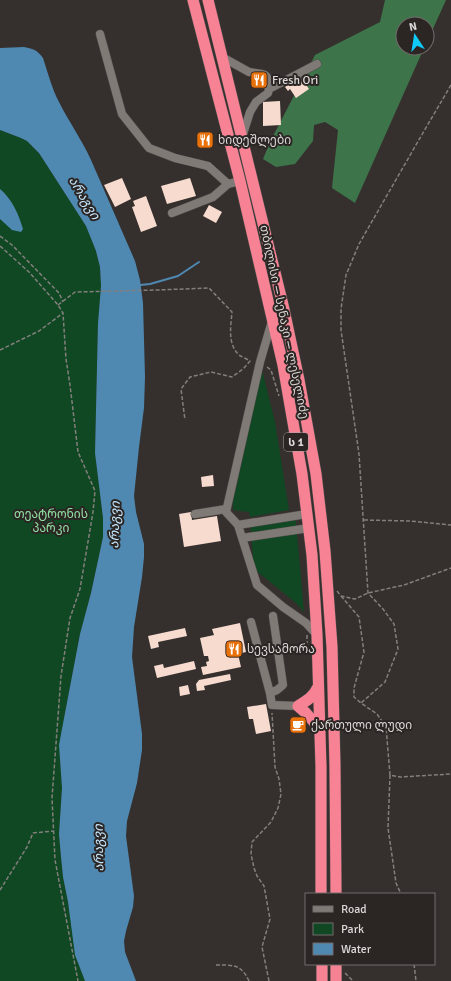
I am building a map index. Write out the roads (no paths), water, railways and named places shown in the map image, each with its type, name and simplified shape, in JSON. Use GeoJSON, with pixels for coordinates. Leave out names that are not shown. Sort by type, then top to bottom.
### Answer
{"type":"FeatureCollection","features":[{"type":"Feature","properties":{"kind":"highway","name":"თბილისი — სენაკი — ლესელიძე"},"geometry":{"type":"LineString","coordinates":[[193,0],[240,181],[283,365],[302,474],[312,555],[317,635],[320,729],[321,893]]}},
{"type":"Feature","properties":{"kind":"highway","name":"თბილისი — სენაკი — ლესელიძე"},"geometry":{"type":"LineString","coordinates":[[208,0],[283,305],[299,380],[316,474],[332,647],[336,893]]}},
{"type":"Feature","properties":{"kind":"highway"},"geometry":{"type":"LineString","coordinates":[[318,687],[314,695],[298,706],[320,729]]}},
{"type":"Feature","properties":{"kind":"highway"},"geometry":{"type":"LineString","coordinates":[[322,965],[322,981]]}},
{"type":"Feature","properties":{"kind":"highway"},"geometry":{"type":"LineString","coordinates":[[336,965],[336,981]]}},
{"type":"Feature","properties":{"kind":"lane"},"geometry":{"type":"LineString","coordinates":[[100,34],[122,114],[149,148],[175,158],[208,166],[228,184]]}},
{"type":"Feature","properties":{"kind":"lane"},"geometry":{"type":"LineString","coordinates":[[222,57],[249,72],[265,75],[267,77],[269,89],[268,93],[256,102],[250,112],[242,137]]}},
{"type":"Feature","properties":{"kind":"lane"},"geometry":{"type":"LineString","coordinates":[[269,89],[317,64]]}},
{"type":"Feature","properties":{"kind":"lane"},"geometry":{"type":"LineString","coordinates":[[172,213],[213,197],[228,184],[240,181]]}},
{"type":"Feature","properties":{"kind":"lane"},"geometry":{"type":"LineString","coordinates":[[226,511],[260,362],[272,321]]}},
{"type":"Feature","properties":{"kind":"lane"},"geometry":{"type":"LineString","coordinates":[[195,514],[226,511]]}},
{"type":"Feature","properties":{"kind":"lane"},"geometry":{"type":"LineString","coordinates":[[226,511],[238,525],[257,586],[306,623],[317,635]]}},
{"type":"Feature","properties":{"kind":"lane"},"geometry":{"type":"LineString","coordinates":[[238,525],[307,514]]}},
{"type":"Feature","properties":{"kind":"lane"},"geometry":{"type":"LineString","coordinates":[[242,538],[309,528]]}},
{"type":"Feature","properties":{"kind":"lane"},"geometry":{"type":"LineString","coordinates":[[270,693],[277,690],[282,685],[274,616]]}},
{"type":"Feature","properties":{"kind":"lane"},"geometry":{"type":"LineString","coordinates":[[250,622],[272,705],[298,706]]}},
{"type":"Feature","properties":{"kind":"water","name":"არაგვი"},"geometry":{"type":"Polygon","coordinates":[[[24,47],[35,50],[43,58],[57,97],[91,160],[135,261],[140,280],[143,303],[145,377],[144,408],[134,496],[136,512],[144,544],[144,557],[134,627],[132,657],[142,734],[142,750],[137,783],[127,821],[126,836],[134,896],[133,907],[124,941],[125,952],[136,981],[85,981],[75,955],[63,877],[59,834],[62,788],[59,745],[80,634],[91,593],[103,537],[103,518],[95,453],[98,323],[101,286],[100,267],[96,251],[86,226],[39,153],[27,141],[0,130],[0,48],[24,47]]]}},
{"type":"Feature","properties":{"kind":"water"},"geometry":{"type":"Polygon","coordinates":[[[0,189],[11,202],[17,213],[23,229],[21,232],[12,230],[0,219],[0,189]]]}},
{"type":"Feature","properties":{"kind":"waterway"},"geometry":{"type":"LineString","coordinates":[[140,285],[150,284],[178,276],[199,262]]}},
{"type":"Feature","properties":{"kind":"place","name":"Fresh Ori"},"geometry":{"type":"Point","coordinates":[259,80]}},
{"type":"Feature","properties":{"kind":"place","name":"ხიდეშლები"},"geometry":{"type":"Point","coordinates":[205,140]}},
{"type":"Feature","properties":{"kind":"place","name":"სევსამორა"},"geometry":{"type":"Point","coordinates":[234,649]}},
{"type":"Feature","properties":{"kind":"place","name":"ქართული ლუდი"},"geometry":{"type":"Point","coordinates":[298,725]}},
{"type":"Feature","properties":{"kind":"park label","name":"თეატრონის პარკი"},"geometry":{"type":"Point","coordinates":[51,521]}}]}
